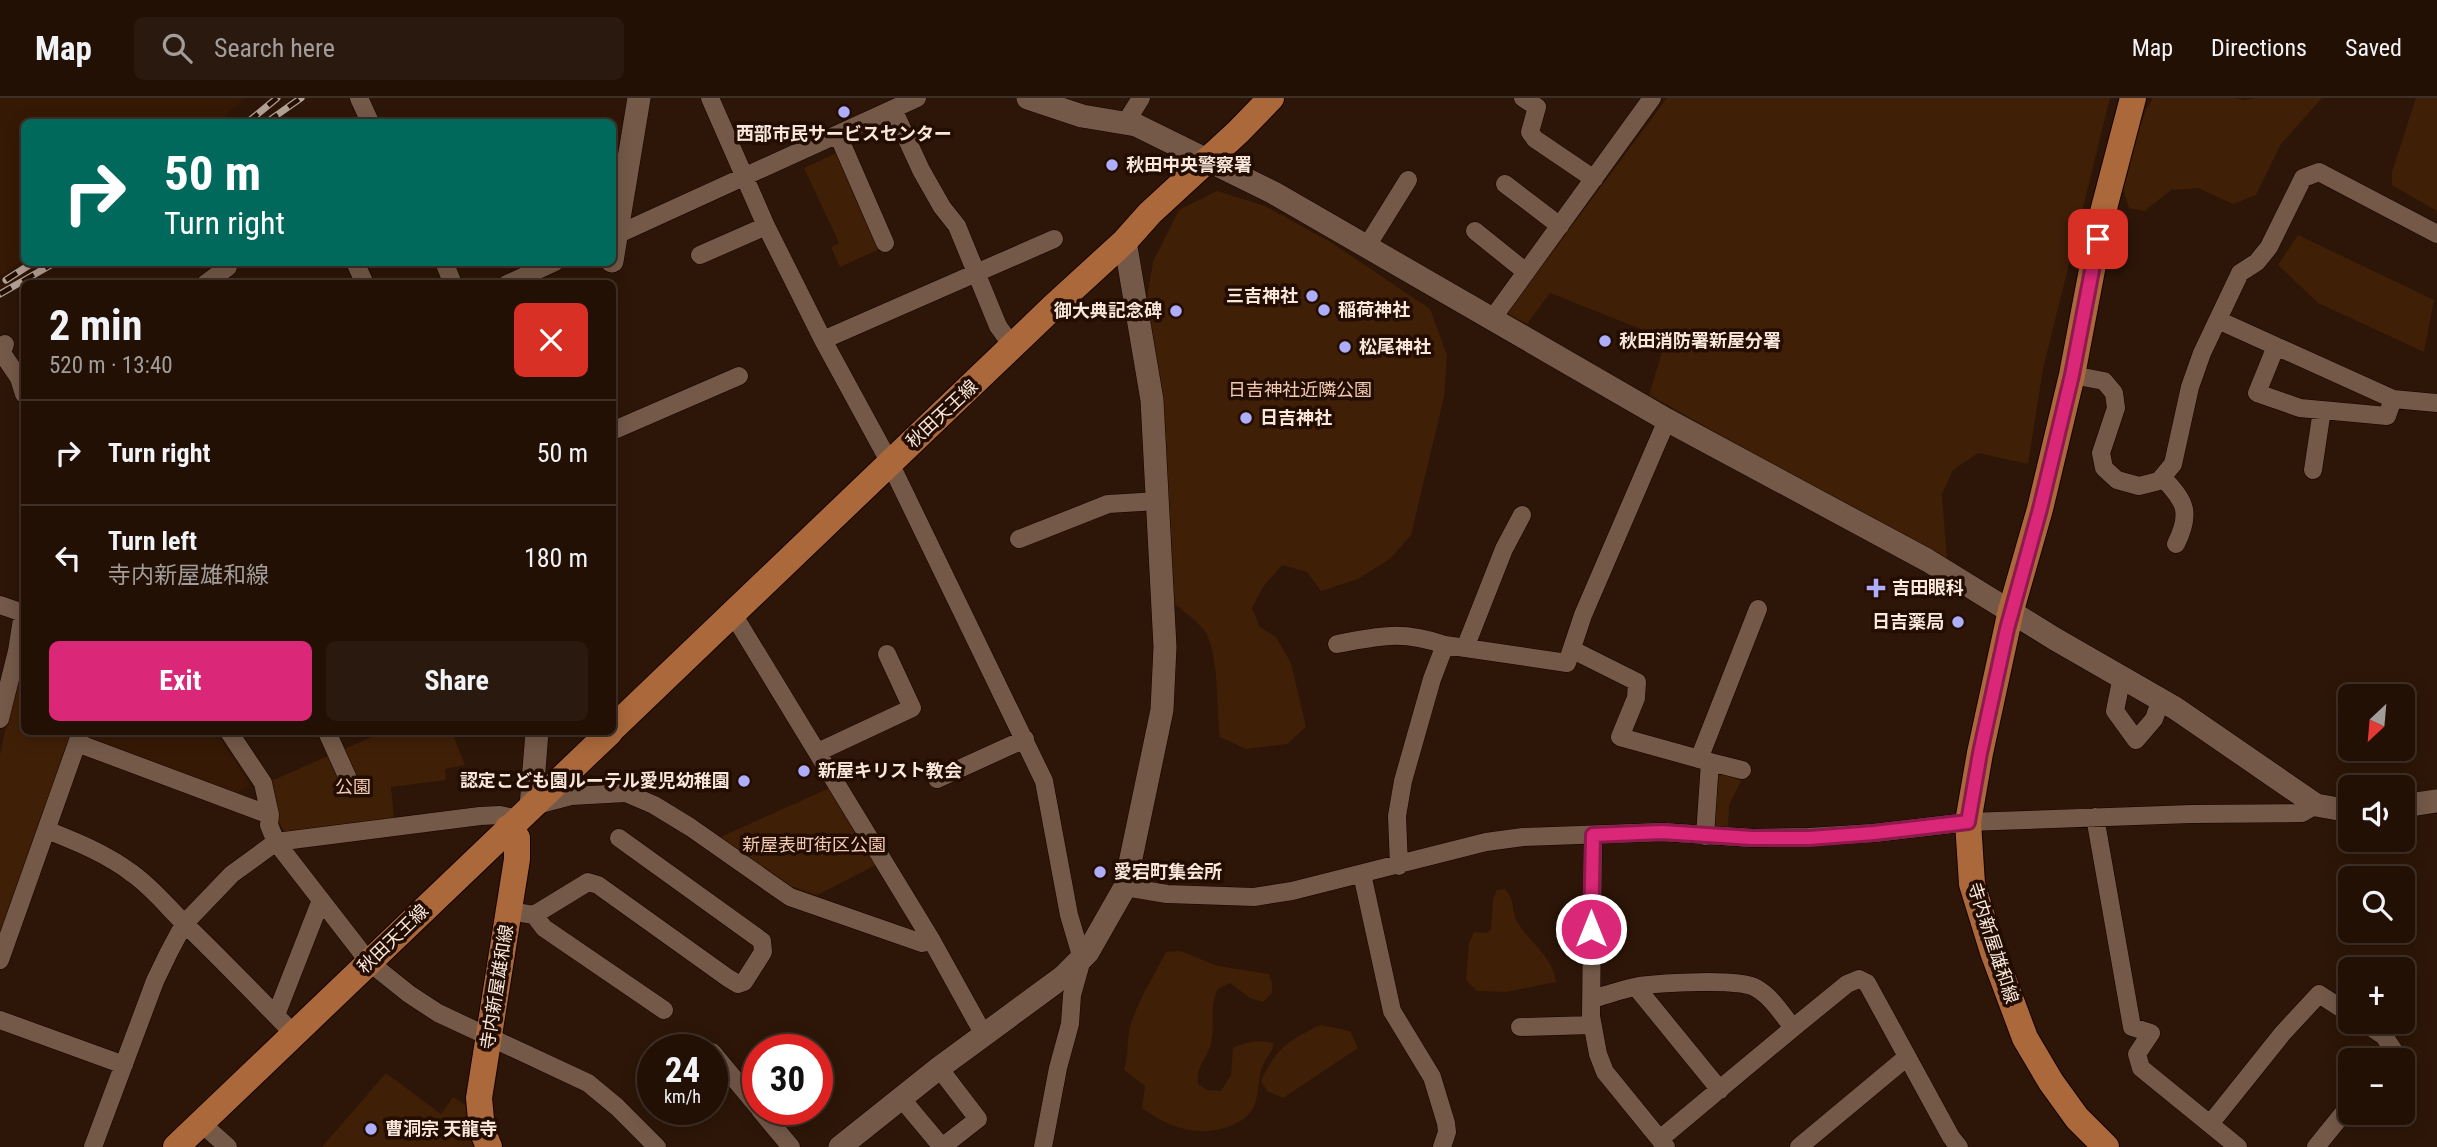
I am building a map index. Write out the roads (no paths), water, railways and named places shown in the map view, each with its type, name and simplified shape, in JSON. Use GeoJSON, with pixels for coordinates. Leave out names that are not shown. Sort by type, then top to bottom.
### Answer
{"type":"FeatureCollection","features":[{"type":"Feature","properties":{"kind":"main road","name":"秋田天王線"},"geometry":{"type":"LineString","coordinates":[[616,725],[1125,241],[1150,213],[1271,98]]}},
{"type":"Feature","properties":{"kind":"main road","name":"寺内新屋雄和線"},"geometry":{"type":"LineString","coordinates":[[2106,1147],[2077,1118],[2051,1082],[2025,1038],[1993,952],[1972,884],[1968,822],[2011,610],[2040,509],[2072,375],[2104,212],[2133,98]]}},
{"type":"Feature","properties":{"kind":"main road","name":"秋田天王線"},"geometry":{"type":"LineString","coordinates":[[176,1147],[201,1123],[284,1024],[369,962],[606,735]]}},
{"type":"Feature","properties":{"kind":"main road","name":"寺内新屋雄和線"},"geometry":{"type":"LineString","coordinates":[[489,1147],[482,1130],[479,1098],[489,1037],[521,913],[517,859],[519,818]]}},
{"type":"Feature","properties":{"kind":"street"},"geometry":{"type":"LineString","coordinates":[[359,98],[369,119]]}},
{"type":"Feature","properties":{"kind":"street"},"geometry":{"type":"LineString","coordinates":[[616,225],[639,98]]}},
{"type":"Feature","properties":{"kind":"street"},"geometry":{"type":"LineString","coordinates":[[710,98],[766,226],[823,340],[890,463],[1044,780],[1069,915],[1082,959],[1072,995],[1070,1024],[1055,1082],[1043,1147]]}},
{"type":"Feature","properties":{"kind":"street"},"geometry":{"type":"LineString","coordinates":[[616,235],[917,98]]}},
{"type":"Feature","properties":{"kind":"street"},"geometry":{"type":"LineString","coordinates":[[1028,98],[1082,116],[1136,125],[1274,193],[1667,420],[1927,560],[2055,639],[2161,699],[2316,805],[2338,809]]}},
{"type":"Feature","properties":{"kind":"street"},"geometry":{"type":"LineString","coordinates":[[1126,122],[1140,98]]}},
{"type":"Feature","properties":{"kind":"street"},"geometry":{"type":"LineString","coordinates":[[1523,98],[1537,107],[1530,132],[1535,139],[1594,179]]}},
{"type":"Feature","properties":{"kind":"street"},"geometry":{"type":"LineString","coordinates":[[1492,319],[1652,98]]}},
{"type":"Feature","properties":{"kind":"street"},"geometry":{"type":"LineString","coordinates":[[894,109],[926,179],[957,226],[998,326],[1013,347]]}},
{"type":"Feature","properties":{"kind":"street"},"geometry":{"type":"LineString","coordinates":[[838,135],[885,243]]}},
{"type":"Feature","properties":{"kind":"street"},"geometry":{"type":"LineString","coordinates":[[2072,375],[2104,381],[2114,393],[2116,408],[2101,453],[2105,468],[2117,480],[2138,486],[2160,481],[2173,464],[2190,387],[2240,273],[2257,262],[2269,247],[2303,178],[2319,172],[2437,234]]}},
{"type":"Feature","properties":{"kind":"street"},"geometry":{"type":"LineString","coordinates":[[1367,246],[1408,180]]}},
{"type":"Feature","properties":{"kind":"street"},"geometry":{"type":"LineString","coordinates":[[1505,184],[1560,226]]}},
{"type":"Feature","properties":{"kind":"street"},"geometry":{"type":"LineString","coordinates":[[699,255],[766,226]]}},
{"type":"Feature","properties":{"kind":"street"},"geometry":{"type":"LineString","coordinates":[[1475,231],[1526,272]]}},
{"type":"Feature","properties":{"kind":"street"},"geometry":{"type":"LineString","coordinates":[[823,340],[1054,239]]}},
{"type":"Feature","properties":{"kind":"street"},"geometry":{"type":"LineString","coordinates":[[840,1147],[939,1068],[1064,976],[1082,959],[1106,923],[1125,887],[1162,710],[1166,646],[1152,400],[1125,241]]}},
{"type":"Feature","properties":{"kind":"street"},"geometry":{"type":"LineString","coordinates":[[529,273],[546,266]]}},
{"type":"Feature","properties":{"kind":"street"},"geometry":{"type":"LineString","coordinates":[[210,280],[228,267]]}},
{"type":"Feature","properties":{"kind":"street"},"geometry":{"type":"LineString","coordinates":[[2218,320],[2393,399],[2437,403]]}},
{"type":"Feature","properties":{"kind":"street"},"geometry":{"type":"LineString","coordinates":[[5,344],[2,353],[21,384]]}},
{"type":"Feature","properties":{"kind":"street"},"geometry":{"type":"LineString","coordinates":[[2276,346],[2256,393],[2300,408],[2387,416],[2393,399]]}},
{"type":"Feature","properties":{"kind":"street"},"geometry":{"type":"LineString","coordinates":[[616,429],[739,376]]}},
{"type":"Feature","properties":{"kind":"street"},"geometry":{"type":"LineString","coordinates":[[2313,470],[2322,410]]}},
{"type":"Feature","properties":{"kind":"street"},"geometry":{"type":"LineString","coordinates":[[1337,644],[1387,635],[1419,636],[1445,645],[1567,663],[1583,615],[1667,420]]}},
{"type":"Feature","properties":{"kind":"street"},"geometry":{"type":"LineString","coordinates":[[2162,478],[2178,494],[2186,512],[2182,532],[2176,544]]}},
{"type":"Feature","properties":{"kind":"street"},"geometry":{"type":"LineString","coordinates":[[1019,539],[1108,504],[1158,501]]}},
{"type":"Feature","properties":{"kind":"street"},"geometry":{"type":"LineString","coordinates":[[1465,648],[1504,549],[1522,515]]}},
{"type":"Feature","properties":{"kind":"street"},"geometry":{"type":"LineString","coordinates":[[0,605],[21,609]]}},
{"type":"Feature","properties":{"kind":"street"},"geometry":{"type":"LineString","coordinates":[[1705,836],[1704,761],[1758,609]]}},
{"type":"Feature","properties":{"kind":"street"},"geometry":{"type":"LineString","coordinates":[[733,614],[932,941],[984,1035]]}},
{"type":"Feature","properties":{"kind":"street"},"geometry":{"type":"LineString","coordinates":[[1,712],[21,627]]}},
{"type":"Feature","properties":{"kind":"street"},"geometry":{"type":"LineString","coordinates":[[1399,866],[1397,816],[1403,782],[1432,679],[1445,645]]}},
{"type":"Feature","properties":{"kind":"street"},"geometry":{"type":"LineString","coordinates":[[1573,650],[1637,682],[1636,698],[1620,737],[1742,770]]}},
{"type":"Feature","properties":{"kind":"street"},"geometry":{"type":"LineString","coordinates":[[818,752],[912,708],[887,654]]}},
{"type":"Feature","properties":{"kind":"street"},"geometry":{"type":"LineString","coordinates":[[2122,676],[2115,711],[2136,740],[2154,719],[2161,699]]}},
{"type":"Feature","properties":{"kind":"street"},"geometry":{"type":"LineString","coordinates":[[231,735],[263,783],[270,815],[269,825],[276,842],[369,962],[438,1013],[587,1083],[617,1107],[657,1147]]}},
{"type":"Feature","properties":{"kind":"street"},"geometry":{"type":"LineString","coordinates":[[328,735],[350,783]]}},
{"type":"Feature","properties":{"kind":"street"},"geometry":{"type":"LineString","coordinates":[[519,818],[536,735]]}},
{"type":"Feature","properties":{"kind":"street"},"geometry":{"type":"LineString","coordinates":[[0,960],[79,737],[270,815]]}},
{"type":"Feature","properties":{"kind":"street"},"geometry":{"type":"LineString","coordinates":[[937,779],[1025,739]]}},
{"type":"Feature","properties":{"kind":"street"},"geometry":{"type":"LineString","coordinates":[[93,1147],[155,981],[184,924],[232,874],[276,842],[480,816],[519,818],[571,796],[626,793],[654,805],[690,827],[772,887],[790,897],[922,943],[932,941]]}},
{"type":"Feature","properties":{"kind":"street"},"geometry":{"type":"LineString","coordinates":[[2415,804],[2437,801]]}},
{"type":"Feature","properties":{"kind":"street"},"geometry":{"type":"LineString","coordinates":[[1125,887],[1194,896],[1254,897],[1399,866],[1486,842],[1523,837],[1662,832],[1705,836],[1809,838],[1968,822],[2302,813],[2316,805]]}},
{"type":"Feature","properties":{"kind":"street"},"geometry":{"type":"LineString","coordinates":[[2095,817],[2132,1027],[2151,1033],[2137,1054],[2141,1068],[2238,1147]]}},
{"type":"Feature","properties":{"kind":"street"},"geometry":{"type":"LineString","coordinates":[[47,830],[91,848],[132,873],[161,897],[184,924],[284,1024],[321,900]]}},
{"type":"Feature","properties":{"kind":"street"},"geometry":{"type":"LineString","coordinates":[[1593,835],[1592,1025],[1605,1072],[1663,1143],[1793,1028],[1847,984],[1859,979],[1867,983],[1949,1144]]}},
{"type":"Feature","properties":{"kind":"street"},"geometry":{"type":"LineString","coordinates":[[521,913],[588,882],[598,885],[728,978],[738,984],[744,982],[763,952],[762,941],[619,838]]}},
{"type":"Feature","properties":{"kind":"street"},"geometry":{"type":"LineString","coordinates":[[1363,874],[1392,1011],[1432,1077],[1446,1123],[1447,1132],[1442,1147]]}},
{"type":"Feature","properties":{"kind":"street"},"geometry":{"type":"LineString","coordinates":[[521,913],[664,1010]]}},
{"type":"Feature","properties":{"kind":"street"},"geometry":{"type":"LineString","coordinates":[[1592,999],[1655,984],[1740,983],[1756,987],[1772,1001],[1793,1028]]}},
{"type":"Feature","properties":{"kind":"street"},"geometry":{"type":"LineString","coordinates":[[1636,987],[1720,1090]]}},
{"type":"Feature","properties":{"kind":"street"},"geometry":{"type":"LineString","coordinates":[[2210,1124],[2282,1034],[2319,994],[2338,1006]]}},
{"type":"Feature","properties":{"kind":"street"},"geometry":{"type":"LineString","coordinates":[[0,1020],[124,1065]]}},
{"type":"Feature","properties":{"kind":"street"},"geometry":{"type":"LineString","coordinates":[[1520,1027],[1592,1025]]}},
{"type":"Feature","properties":{"kind":"street"},"geometry":{"type":"LineString","coordinates":[[2381,1034],[2392,1048]]}},
{"type":"Feature","properties":{"kind":"street"},"geometry":{"type":"LineString","coordinates":[[1799,1147],[1907,1057]]}},
{"type":"Feature","properties":{"kind":"street"},"geometry":{"type":"LineString","coordinates":[[901,1098],[942,1147],[978,1119],[939,1068]]}},
{"type":"Feature","properties":{"kind":"street"},"geometry":{"type":"LineString","coordinates":[[728,1071],[742,1088]]}},
{"type":"Feature","properties":{"kind":"street"},"geometry":{"type":"LineString","coordinates":[[2316,1147],[2338,1120]]}},
{"type":"Feature","properties":{"kind":"street"},"geometry":{"type":"LineString","coordinates":[[201,1123],[228,1147]]}},
{"type":"Feature","properties":{"kind":"street"},"geometry":{"type":"LineString","coordinates":[[773,1125],[791,1147]]}},
{"type":"Feature","properties":{"kind":"railway"},"geometry":{"type":"LineString","coordinates":[[252,119],[277,98]]}},
{"type":"Feature","properties":{"kind":"railway"},"geometry":{"type":"LineString","coordinates":[[271,119],[301,98]]}},
{"type":"Feature","properties":{"kind":"railway"},"geometry":{"type":"LineString","coordinates":[[6,280],[28,266]]}},
{"type":"Feature","properties":{"kind":"railway"},"geometry":{"type":"LineString","coordinates":[[24,280],[49,266]]}},
{"type":"Feature","properties":{"kind":"railway"},"geometry":{"type":"LineString","coordinates":[[0,294],[21,282]]}},
{"type":"Feature","properties":{"kind":"place","name":"西部市民サービスセンター"},"geometry":{"type":"Point","coordinates":[844,112]}},
{"type":"Feature","properties":{"kind":"place","name":"秋田中央警察署"},"geometry":{"type":"Point","coordinates":[1112,165]}},
{"type":"Feature","properties":{"kind":"place","name":"三吉神社"},"geometry":{"type":"Point","coordinates":[1312,296]}},
{"type":"Feature","properties":{"kind":"place","name":"稲荷神社"},"geometry":{"type":"Point","coordinates":[1324,310]}},
{"type":"Feature","properties":{"kind":"place","name":"御大典記念碑"},"geometry":{"type":"Point","coordinates":[1176,311]}},
{"type":"Feature","properties":{"kind":"place","name":"秋田消防署新屋分署"},"geometry":{"type":"Point","coordinates":[1605,341]}},
{"type":"Feature","properties":{"kind":"place","name":"松尾神社"},"geometry":{"type":"Point","coordinates":[1345,347]}},
{"type":"Feature","properties":{"kind":"place","name":"日吉神社"},"geometry":{"type":"Point","coordinates":[1246,418]}},
{"type":"Feature","properties":{"kind":"place","name":"吉田眼科"},"geometry":{"type":"Point","coordinates":[1876,588]}},
{"type":"Feature","properties":{"kind":"place","name":"日吉薬局"},"geometry":{"type":"Point","coordinates":[1958,622]}},
{"type":"Feature","properties":{"kind":"place","name":"新屋キリスト教会"},"geometry":{"type":"Point","coordinates":[804,771]}},
{"type":"Feature","properties":{"kind":"place","name":"認定こども園ルーテル愛児幼稚園"},"geometry":{"type":"Point","coordinates":[744,781]}},
{"type":"Feature","properties":{"kind":"place","name":"愛宕町集会所"},"geometry":{"type":"Point","coordinates":[1100,872]}},
{"type":"Feature","properties":{"kind":"place","name":"曹洞宗 天龍寺"},"geometry":{"type":"Point","coordinates":[371,1129]}},
{"type":"Feature","properties":{"kind":"park label","name":"日吉神社近隣公園"},"geometry":{"type":"Point","coordinates":[1300,390]}},
{"type":"Feature","properties":{"kind":"park label","name":"公園"},"geometry":{"type":"Point","coordinates":[353,787]}},
{"type":"Feature","properties":{"kind":"park label","name":"新屋表町街区公園"},"geometry":{"type":"Point","coordinates":[814,845]}}]}
